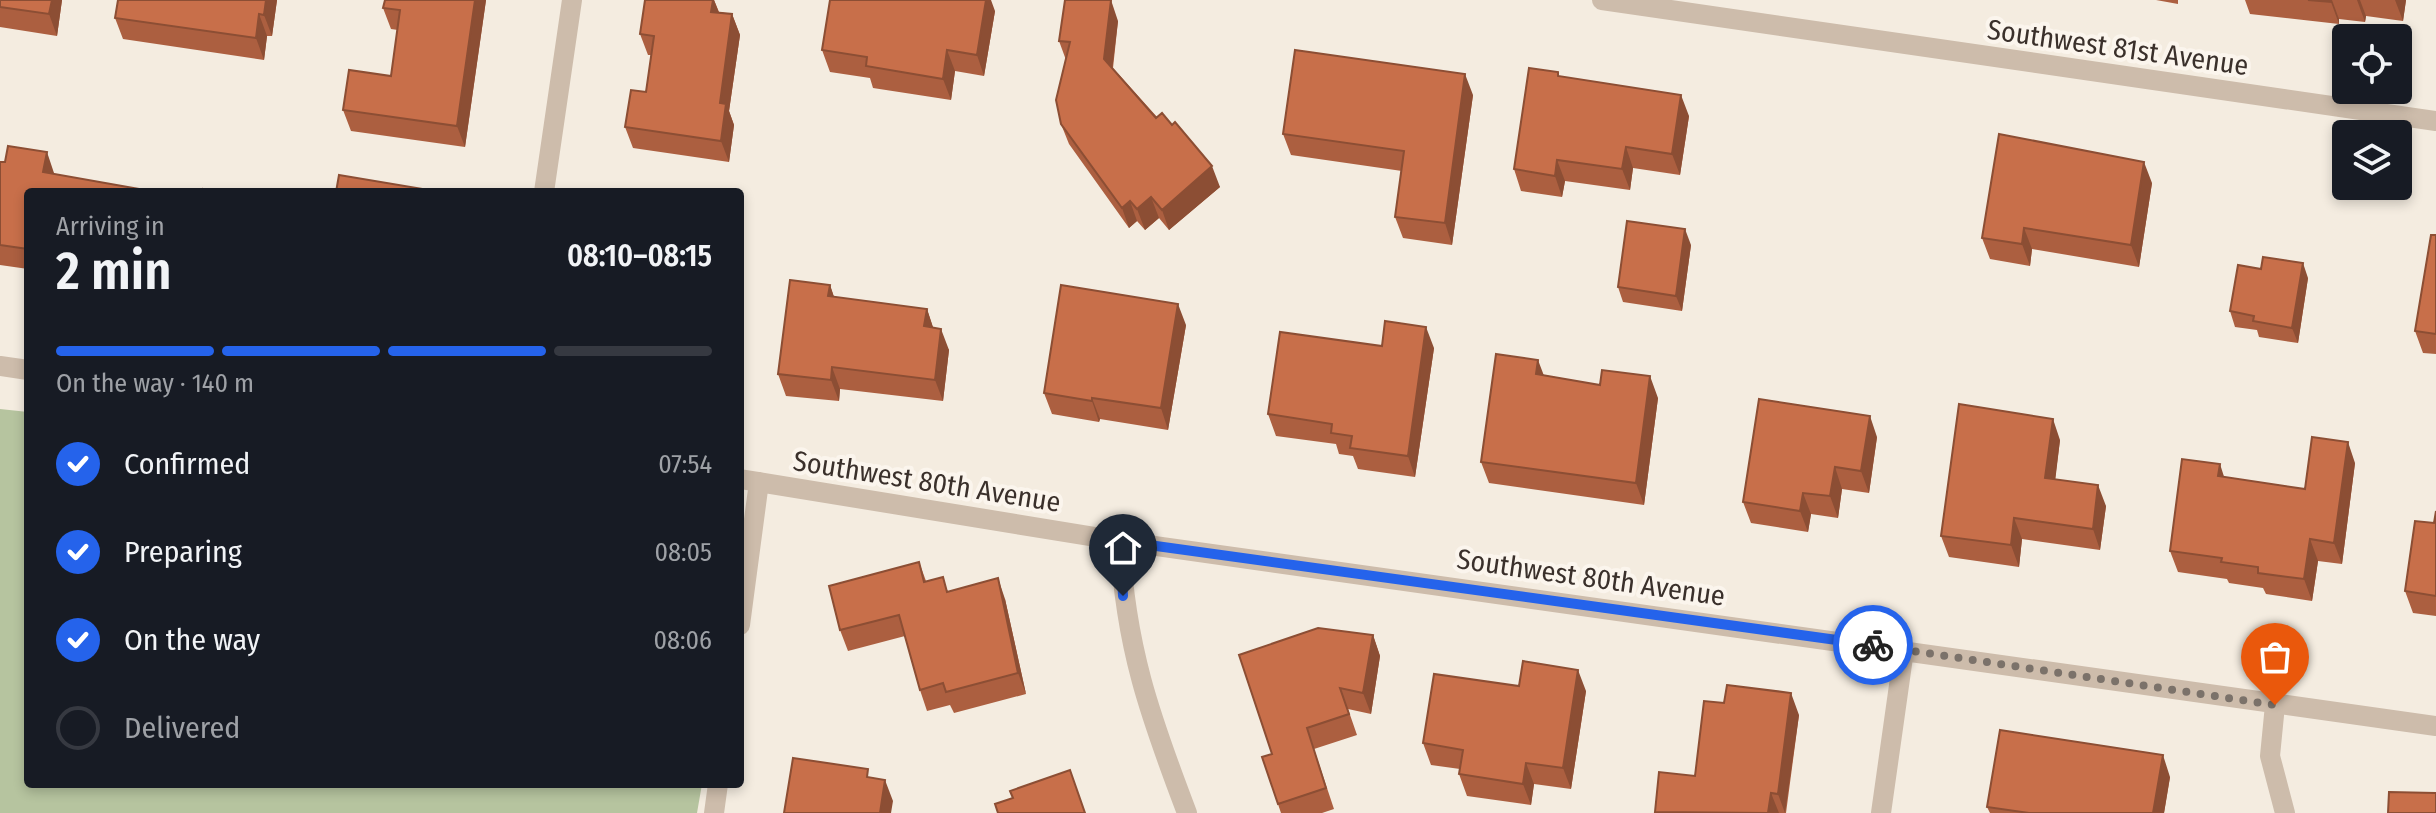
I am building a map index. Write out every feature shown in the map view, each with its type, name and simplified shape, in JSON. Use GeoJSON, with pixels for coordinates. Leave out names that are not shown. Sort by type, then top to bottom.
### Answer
{"type":"FeatureCollection","features":[{"type":"Feature","properties":{"kind":"street"},"geometry":{"type":"LineString","coordinates":[[545,188],[572,0]]}},
{"type":"Feature","properties":{"kind":"street","name":"Southwest 81st Avenue"},"geometry":{"type":"LineString","coordinates":[[1602,0],[2436,121]]}},
{"type":"Feature","properties":{"kind":"street"},"geometry":{"type":"LineString","coordinates":[[0,366],[24,369]]}},
{"type":"Feature","properties":{"kind":"street"},"geometry":{"type":"LineString","coordinates":[[744,567],[750,481]]}},
{"type":"Feature","properties":{"kind":"street","name":"Southwest 80th Avenue"},"geometry":{"type":"LineString","coordinates":[[750,481],[1120,541],[2436,726]]}},
{"type":"Feature","properties":{"kind":"street"},"geometry":{"type":"LineString","coordinates":[[1120,541],[1130,644],[1151,720],[1187,813]]}},
{"type":"Feature","properties":{"kind":"street"},"geometry":{"type":"LineString","coordinates":[[1881,813],[1904,650]]}},
{"type":"Feature","properties":{"kind":"street"},"geometry":{"type":"LineString","coordinates":[[2275,705],[2270,756],[2285,813]]}},
{"type":"Feature","properties":{"kind":"street"},"geometry":{"type":"LineString","coordinates":[[714,813],[717,788]]}},
{"type":"Feature","properties":{"kind":"green space"},"geometry":{"type":"Polygon","coordinates":[[[0,409],[24,412],[24,788],[701,788],[697,813],[0,813],[0,409]]]}},
{"type":"Feature","properties":{"kind":"building"},"geometry":{"type":"Polygon","coordinates":[[[0,0],[52,0],[49,14],[0,7],[0,0]]]}},
{"type":"Feature","properties":{"kind":"building"},"geometry":{"type":"Polygon","coordinates":[[[118,0],[266,0],[264,15],[259,14],[256,38],[115,18],[118,0]]]}},
{"type":"Feature","properties":{"kind":"building"},"geometry":{"type":"Polygon","coordinates":[[[385,0],[475,0],[457,126],[343,110],[349,70],[391,76],[400,10],[383,8],[385,0]]]}},
{"type":"Feature","properties":{"kind":"building"},"geometry":{"type":"Polygon","coordinates":[[[645,0],[713,0],[711,12],[732,14],[720,103],[726,104],[721,141],[625,127],[631,90],[646,92],[654,36],[640,34],[645,0]]]}},
{"type":"Feature","properties":{"kind":"building"},"geometry":{"type":"Polygon","coordinates":[[[830,0],[986,0],[977,55],[947,50],[943,79],[866,66],[867,57],[822,50],[830,0]]]}},
{"type":"Feature","properties":{"kind":"building"},"geometry":{"type":"Polygon","coordinates":[[[1065,0],[1111,0],[1104,59],[1156,118],[1162,113],[1172,125],[1175,122],[1212,166],[1162,210],[1151,197],[1137,209],[1130,201],[1122,208],[1061,124],[1056,100],[1070,42],[1059,41],[1065,0]]]}},
{"type":"Feature","properties":{"kind":"building"},"geometry":{"type":"Polygon","coordinates":[[[1295,50],[1465,74],[1445,223],[1395,217],[1404,151],[1283,134],[1295,50]]]}},
{"type":"Feature","properties":{"kind":"building"},"geometry":{"type":"Polygon","coordinates":[[[1529,68],[1558,72],[1558,76],[1681,95],[1672,154],[1626,147],[1622,169],[1557,160],[1555,176],[1514,169],[1529,68]]]}},
{"type":"Feature","properties":{"kind":"building"},"geometry":{"type":"Polygon","coordinates":[[[1999,134],[2144,162],[2131,245],[2024,228],[2022,244],[1982,238],[1999,134]]]}},
{"type":"Feature","properties":{"kind":"building"},"geometry":{"type":"Polygon","coordinates":[[[8,146],[47,152],[43,172],[133,188],[24,188],[24,248],[0,245],[0,162],[5,162],[8,146]]]}},
{"type":"Feature","properties":{"kind":"building"},"geometry":{"type":"Polygon","coordinates":[[[339,175],[417,188],[337,188],[339,175]]]}},
{"type":"Feature","properties":{"kind":"building"},"geometry":{"type":"Polygon","coordinates":[[[1627,221],[1685,229],[1676,296],[1618,287],[1627,221]]]}},
{"type":"Feature","properties":{"kind":"building"},"geometry":{"type":"Polygon","coordinates":[[[2431,235],[2436,235],[2436,334],[2415,331],[2431,235]]]}},
{"type":"Feature","properties":{"kind":"building"},"geometry":{"type":"Polygon","coordinates":[[[2263,257],[2303,263],[2292,328],[2253,321],[2254,316],[2230,311],[2238,265],[2261,269],[2263,257]]]}},
{"type":"Feature","properties":{"kind":"building"},"geometry":{"type":"Polygon","coordinates":[[[790,280],[830,285],[828,296],[927,309],[924,326],[941,329],[935,380],[832,367],[831,380],[778,374],[790,280]]]}},
{"type":"Feature","properties":{"kind":"building"},"geometry":{"type":"Polygon","coordinates":[[[1061,285],[1178,304],[1161,408],[1044,393],[1061,285]]]}},
{"type":"Feature","properties":{"kind":"building"},"geometry":{"type":"Polygon","coordinates":[[[1385,321],[1426,327],[1408,456],[1350,448],[1352,436],[1331,433],[1332,424],[1268,414],[1280,332],[1382,346],[1385,321]]]}},
{"type":"Feature","properties":{"kind":"building"},"geometry":{"type":"Polygon","coordinates":[[[1496,354],[1538,360],[1536,374],[1600,385],[1602,370],[1650,376],[1636,483],[1481,462],[1496,354]]]}},
{"type":"Feature","properties":{"kind":"building"},"geometry":{"type":"Polygon","coordinates":[[[1759,399],[1870,416],[1861,471],[1835,467],[1830,496],[1803,493],[1800,511],[1743,502],[1759,399]]]}},
{"type":"Feature","properties":{"kind":"building"},"geometry":{"type":"Polygon","coordinates":[[[1959,404],[2053,419],[2045,478],[2098,485],[2093,529],[2014,518],[2011,545],[1941,536],[1959,404]]]}},
{"type":"Feature","properties":{"kind":"building"},"geometry":{"type":"Polygon","coordinates":[[[2312,437],[2348,442],[2334,543],[2310,539],[2304,579],[2258,573],[2258,567],[2221,562],[2222,558],[2170,551],[2182,459],[2220,464],[2218,476],[2305,489],[2312,437]]]}},
{"type":"Feature","properties":{"kind":"building"},"geometry":{"type":"Polygon","coordinates":[[[2436,511],[2436,596],[2405,591],[2415,521],[2434,523],[2436,511]]]}},
{"type":"Feature","properties":{"kind":"building"},"geometry":{"type":"Polygon","coordinates":[[[919,562],[924,582],[943,577],[947,592],[998,578],[1018,673],[946,692],[943,683],[920,690],[899,615],[840,630],[829,586],[919,562]]]}},
{"type":"Feature","properties":{"kind":"building"},"geometry":{"type":"Polygon","coordinates":[[[1318,628],[1373,635],[1363,693],[1340,688],[1349,714],[1307,728],[1326,788],[1278,804],[1262,757],[1272,754],[1239,655],[1318,628]]]}},
{"type":"Feature","properties":{"kind":"building"},"geometry":{"type":"Polygon","coordinates":[[[1523,661],[1578,670],[1563,768],[1526,763],[1523,784],[1459,774],[1463,750],[1423,743],[1434,674],[1519,686],[1523,661]]]}},
{"type":"Feature","properties":{"kind":"building"},"geometry":{"type":"Polygon","coordinates":[[[1727,685],[1791,693],[1778,794],[1771,793],[1768,813],[1655,812],[1659,772],[1695,776],[1704,701],[1724,703],[1727,685]]]}},
{"type":"Feature","properties":{"kind":"building"},"geometry":{"type":"Polygon","coordinates":[[[2000,730],[2163,755],[2153,813],[2029,813],[1987,807],[2000,730]]]}},
{"type":"Feature","properties":{"kind":"building"},"geometry":{"type":"Polygon","coordinates":[[[793,758],[868,769],[867,777],[885,780],[880,813],[784,813],[793,758]]]}},
{"type":"Feature","properties":{"kind":"building"},"geometry":{"type":"Polygon","coordinates":[[[1070,770],[1085,813],[998,813],[995,804],[1013,798],[1010,791],[1070,770]]]}},
{"type":"Feature","properties":{"kind":"building"},"geometry":{"type":"Polygon","coordinates":[[[2389,792],[2436,793],[2436,813],[2388,813],[2389,792]]]}},
{"type":"Feature","properties":{"kind":"way so far"},"geometry":{"type":"LineString","coordinates":[[1873,645],[2275,705]]}},
{"type":"Feature","properties":{"kind":"route"},"geometry":{"type":"LineString","coordinates":[[1123,596],[1120,541],[1873,645]]}}]}
